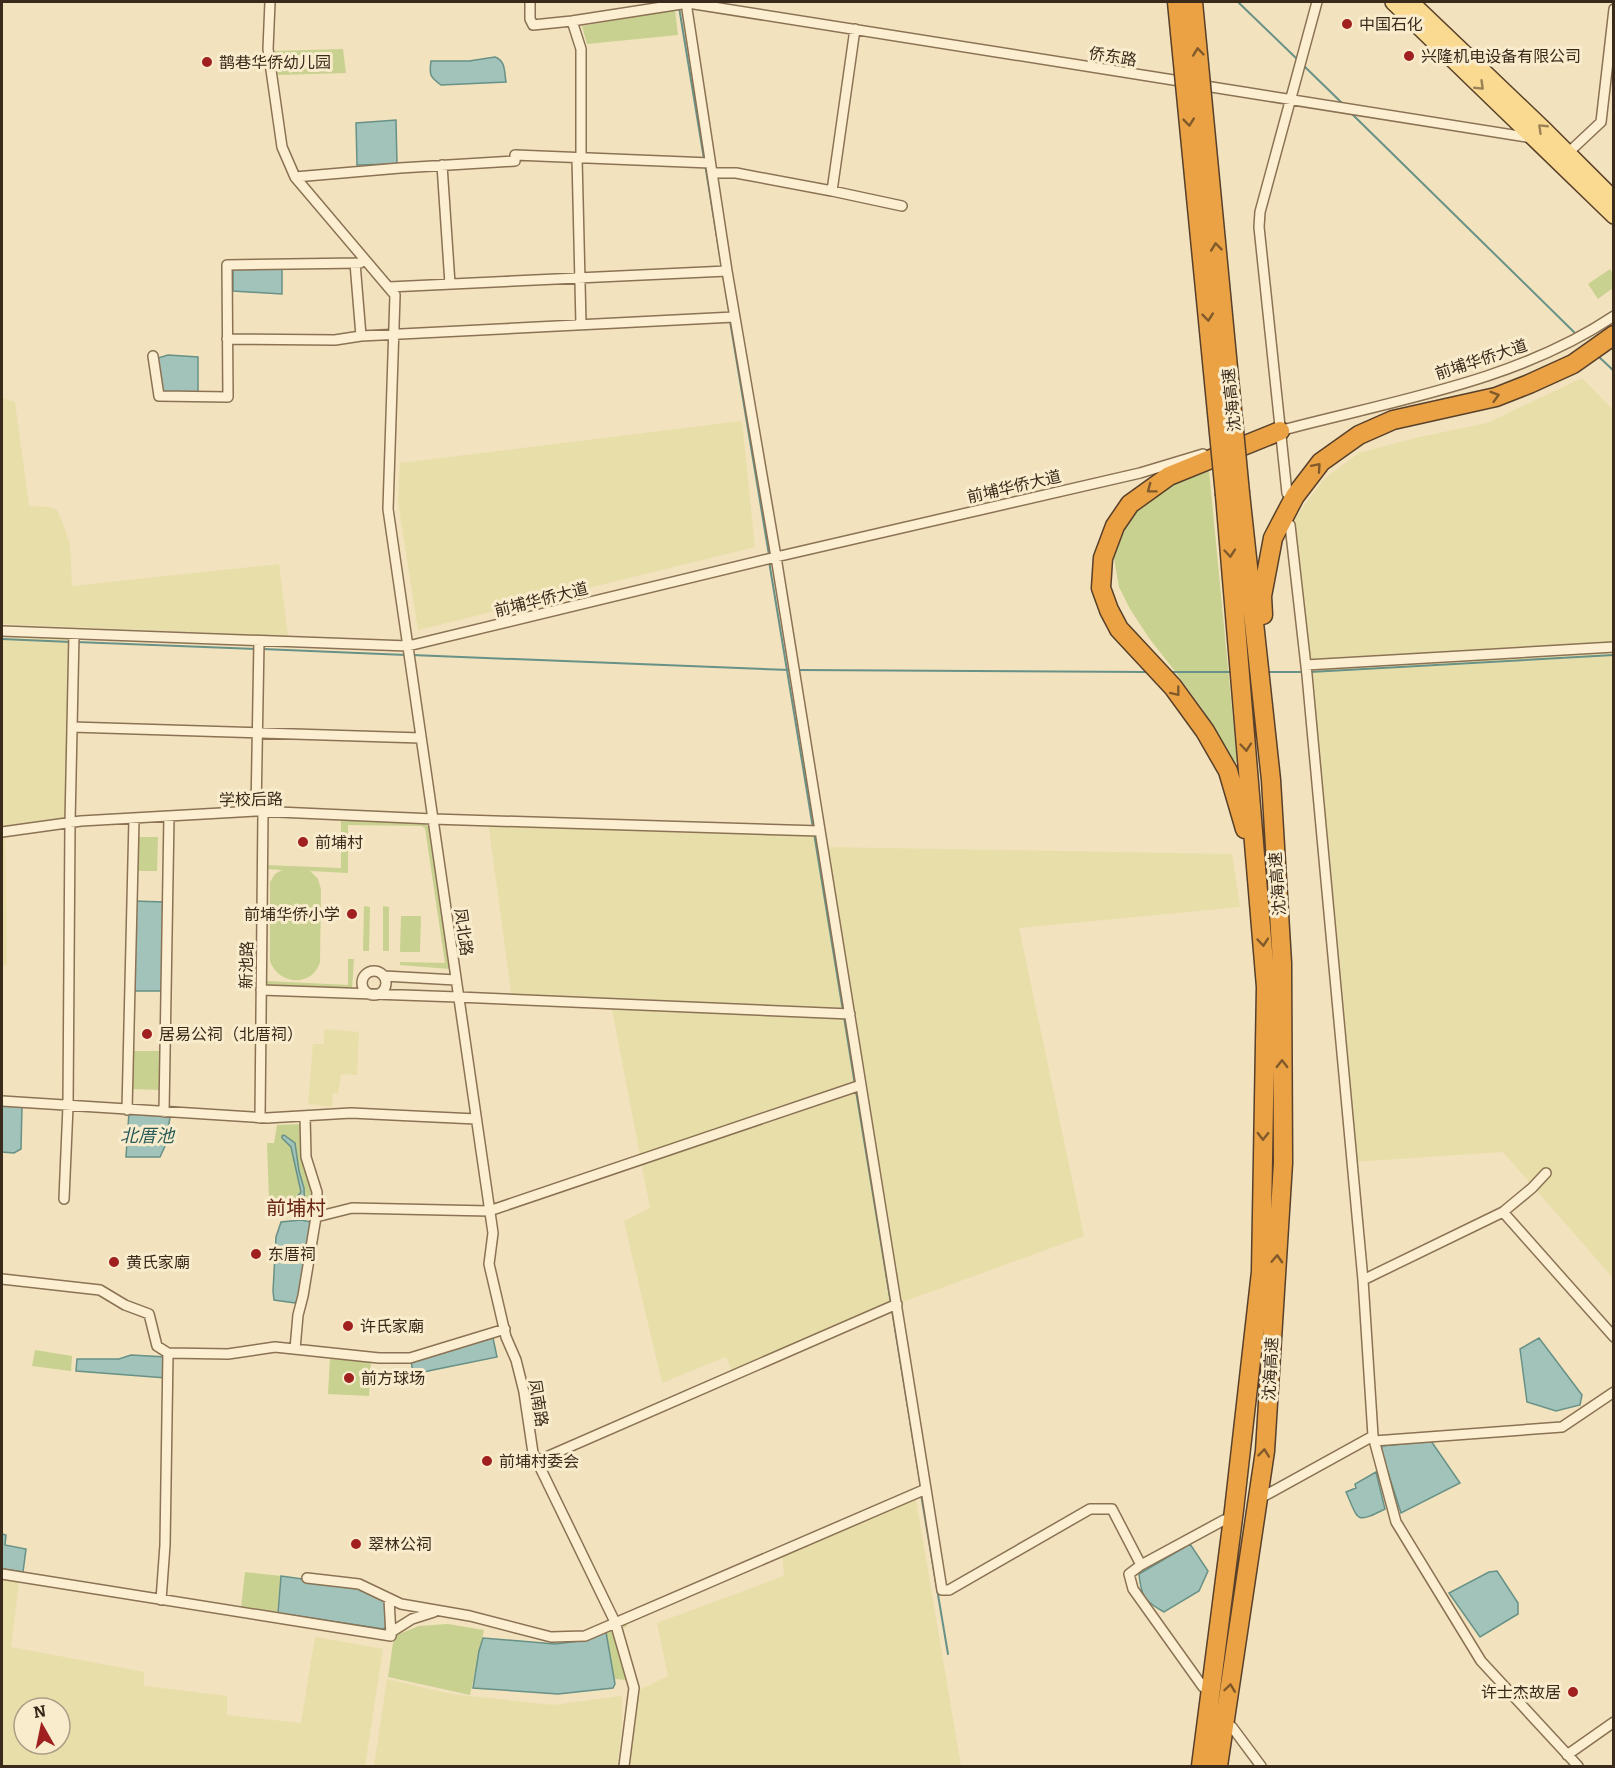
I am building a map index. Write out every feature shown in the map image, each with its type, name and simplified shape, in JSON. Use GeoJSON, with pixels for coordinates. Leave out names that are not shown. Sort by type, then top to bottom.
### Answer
{"type":"FeatureCollection","features":[{"type":"Feature","properties":{"kind":"highway","name":"沈海高速"},"geometry":{"type":"LineString","coordinates":[[1178,2],[1233,494],[1265,722],[1271,780],[1282,963],[1282,1163],[1265,1451],[1218,1767]]}},
{"type":"Feature","properties":{"kind":"highway","name":"沈海高速"},"geometry":{"type":"LineString","coordinates":[[1193,2],[1233,494],[1266,987],[1261,1272],[1234,1510],[1201,1767]]}},
{"type":"Feature","properties":{"kind":"highway"},"geometry":{"type":"LineString","coordinates":[[1265,722],[1263,596],[1273,538],[1295,496],[1321,462],[1359,435],[1393,420],[1496,397],[1529,384],[1573,364],[1614,335]]}},
{"type":"Feature","properties":{"kind":"highway"},"geometry":{"type":"LineString","coordinates":[[1257,875],[1228,771],[1205,731],[1173,687],[1119,629],[1101,588],[1103,558],[1115,526],[1130,504],[1169,476],[1280,430]]}},
{"type":"Feature","properties":{"kind":"main road"},"geometry":{"type":"LineString","coordinates":[[1393,2],[1614,216]]}},
{"type":"Feature","properties":{"kind":"main road"},"geometry":{"type":"LineString","coordinates":[[1411,2],[1614,199]]}},
{"type":"Feature","properties":{"kind":"street"},"geometry":{"type":"LineString","coordinates":[[270,2],[268,49],[282,147],[295,177],[389,287],[724,271]]}},
{"type":"Feature","properties":{"kind":"street","name":"侨东路"},"geometry":{"type":"LineString","coordinates":[[530,2],[530,19],[533,25],[683,3],[1533,138]]}},
{"type":"Feature","properties":{"kind":"street"},"geometry":{"type":"LineString","coordinates":[[1287,493],[1259,227],[1260,212],[1317,2]]}},
{"type":"Feature","properties":{"kind":"street"},"geometry":{"type":"LineString","coordinates":[[683,3],[687,9],[731,317],[923,1491],[942,1590],[949,1590],[1090,1509],[1112,1509],[1141,1566]]}},
{"type":"Feature","properties":{"kind":"street"},"geometry":{"type":"LineString","coordinates":[[1568,153],[1601,122],[1614,9]]}},
{"type":"Feature","properties":{"kind":"street"},"geometry":{"type":"LineString","coordinates":[[572,21],[580,49],[579,278],[581,324]]}},
{"type":"Feature","properties":{"kind":"street"},"geometry":{"type":"LineString","coordinates":[[832,191],[855,30]]}},
{"type":"Feature","properties":{"kind":"street"},"geometry":{"type":"LineString","coordinates":[[295,177],[515,161],[515,155],[579,158],[708,165],[736,173],[902,206]]}},
{"type":"Feature","properties":{"kind":"street"},"geometry":{"type":"LineString","coordinates":[[442,165],[450,284]]}},
{"type":"Feature","properties":{"kind":"street"},"geometry":{"type":"LineString","coordinates":[[355,263],[361,336]]}},
{"type":"Feature","properties":{"kind":"street"},"geometry":{"type":"LineString","coordinates":[[153,356],[159,396],[228,397],[227,265],[369,263]]}},
{"type":"Feature","properties":{"kind":"street","name":"凤北路"},"geometry":{"type":"LineString","coordinates":[[389,287],[395,295],[388,509],[489,1211]]}},
{"type":"Feature","properties":{"kind":"street","name":"前埔华侨大道"},"geometry":{"type":"LineString","coordinates":[[2,631],[74,639],[409,652],[771,558],[1140,473],[1280,430],[1475,380],[1551,352],[1614,316]]}},
{"type":"Feature","properties":{"kind":"street"},"geometry":{"type":"LineString","coordinates":[[227,339],[335,340],[394,334],[731,317]]}},
{"type":"Feature","properties":{"kind":"street"},"geometry":{"type":"LineString","coordinates":[[1290,525],[1306,669],[1364,1280],[1374,1438],[1396,1522],[1481,1661],[1578,1767]]}},
{"type":"Feature","properties":{"kind":"street"},"geometry":{"type":"LineString","coordinates":[[64,1199],[68,1106],[74,639]]}},
{"type":"Feature","properties":{"kind":"street","name":"新池路"},"geometry":{"type":"LineString","coordinates":[[259,646],[257,733],[261,990],[260,1118]]}},
{"type":"Feature","properties":{"kind":"street"},"geometry":{"type":"LineString","coordinates":[[1306,669],[1614,647]]}},
{"type":"Feature","properties":{"kind":"street"},"geometry":{"type":"LineString","coordinates":[[72,727],[421,738]]}},
{"type":"Feature","properties":{"kind":"street","name":"学校后路"},"geometry":{"type":"LineString","coordinates":[[2,832],[70,823],[259,812],[816,831]]}},
{"type":"Feature","properties":{"kind":"street"},"geometry":{"type":"LineString","coordinates":[[164,1112],[169,816]]}},
{"type":"Feature","properties":{"kind":"street"},"geometry":{"type":"LineString","coordinates":[[128,1110],[134,819]]}},
{"type":"Feature","properties":{"kind":"street"},"geometry":{"type":"LineString","coordinates":[[373,971],[380,972],[384,976],[386,982],[384,989],[378,994],[370,994],[364,989],[362,981],[366,974],[373,971]]}},
{"type":"Feature","properties":{"kind":"street"},"geometry":{"type":"LineString","coordinates":[[384,976],[456,980]]}},
{"type":"Feature","properties":{"kind":"street"},"geometry":{"type":"LineString","coordinates":[[261,990],[845,1013]]}},
{"type":"Feature","properties":{"kind":"street"},"geometry":{"type":"LineString","coordinates":[[316,1217],[352,1208],[489,1211],[857,1087]]}},
{"type":"Feature","properties":{"kind":"street"},"geometry":{"type":"LineString","coordinates":[[2,1101],[260,1118],[351,1113],[476,1119]]}},
{"type":"Feature","properties":{"kind":"street"},"geometry":{"type":"LineString","coordinates":[[295,1349],[298,1315],[316,1217],[317,1192],[306,1157],[304,1116]]}},
{"type":"Feature","properties":{"kind":"street"},"geometry":{"type":"LineString","coordinates":[[1364,1280],[1503,1212],[1546,1173]]}},
{"type":"Feature","properties":{"kind":"street","name":"凤南路"},"geometry":{"type":"LineString","coordinates":[[489,1211],[493,1233],[489,1264],[524,1392],[533,1453],[615,1622],[634,1688],[624,1767]]}},
{"type":"Feature","properties":{"kind":"street"},"geometry":{"type":"LineString","coordinates":[[1503,1212],[1614,1337]]}},
{"type":"Feature","properties":{"kind":"street"},"geometry":{"type":"LineString","coordinates":[[2,1279],[100,1290],[125,1305],[149,1314],[158,1346],[168,1353],[228,1354],[274,1347],[379,1358],[410,1358],[505,1329]]}},
{"type":"Feature","properties":{"kind":"street"},"geometry":{"type":"LineString","coordinates":[[537,1461],[893,1305]]}},
{"type":"Feature","properties":{"kind":"street"},"geometry":{"type":"LineString","coordinates":[[161,1600],[165,1545],[168,1353]]}},
{"type":"Feature","properties":{"kind":"street"},"geometry":{"type":"LineString","coordinates":[[1266,1495],[1374,1438],[1562,1427],[1614,1392]]}},
{"type":"Feature","properties":{"kind":"street"},"geometry":{"type":"LineString","coordinates":[[307,1578],[359,1584],[401,1604],[470,1616],[551,1637],[585,1636],[923,1491]]}},
{"type":"Feature","properties":{"kind":"street"},"geometry":{"type":"LineString","coordinates":[[1203,1687],[1132,1589],[1129,1574],[1224,1520]]}},
{"type":"Feature","properties":{"kind":"street"},"geometry":{"type":"LineString","coordinates":[[2,1574],[391,1636],[389,1599]]}},
{"type":"Feature","properties":{"kind":"street"},"geometry":{"type":"LineString","coordinates":[[393,1631],[411,1619],[445,1611]]}},
{"type":"Feature","properties":{"kind":"street"},"geometry":{"type":"LineString","coordinates":[[1567,1755],[1614,1722]]}},
{"type":"Feature","properties":{"kind":"street"},"geometry":{"type":"LineString","coordinates":[[1232,1727],[1261,1767]]}},
{"type":"Feature","properties":{"kind":"shaded area"},"geometry":{"type":"Polygon","coordinates":[[[1582,378],[1613,410],[1613,1278],[1503,1152],[1352,1162],[1290,525],[1324,479],[1359,453],[1415,438],[1487,423],[1582,378]]]}},
{"type":"Feature","properties":{"kind":"shaded area"},"geometry":{"type":"Polygon","coordinates":[[[2,398],[15,402],[29,506],[49,507],[57,510],[64,527],[70,544],[72,586],[279,564],[288,636],[2,624],[2,398]]]}},
{"type":"Feature","properties":{"kind":"shaded area"},"geometry":{"type":"Polygon","coordinates":[[[742,421],[755,547],[418,630],[398,502],[400,463],[742,421]]]}},
{"type":"Feature","properties":{"kind":"shaded area"},"geometry":{"type":"Polygon","coordinates":[[[2,638],[69,639],[65,820],[2,827],[2,638]]]}},
{"type":"Feature","properties":{"kind":"shaded area"},"geometry":{"type":"Polygon","coordinates":[[[488,821],[820,831],[823,847],[1232,854],[1240,907],[1019,928],[1084,1236],[897,1304],[732,1371],[726,1357],[662,1383],[624,1221],[650,1208],[612,1009],[512,999],[488,821]]]}},
{"type":"Feature","properties":{"kind":"shaded area"},"geometry":{"type":"Polygon","coordinates":[[[2,836],[5,836],[7,965],[2,965],[2,836]]]}},
{"type":"Feature","properties":{"kind":"shaded area"},"geometry":{"type":"Polygon","coordinates":[[[324,1029],[359,1032],[357,1075],[341,1074],[338,1094],[333,1093],[332,1107],[308,1104],[313,1044],[324,1044],[324,1029]]]}},
{"type":"Feature","properties":{"kind":"shaded area"},"geometry":{"type":"Polygon","coordinates":[[[916,1500],[961,1766],[629,1766],[639,1690],[668,1676],[657,1623],[784,1576],[782,1554],[916,1500]]]}},
{"type":"Feature","properties":{"kind":"shaded area"},"geometry":{"type":"Polygon","coordinates":[[[2,1579],[19,1583],[11,1647],[144,1672],[144,1686],[227,1696],[227,1715],[301,1723],[315,1637],[383,1649],[365,1766],[2,1766],[2,1579]]]}},
{"type":"Feature","properties":{"kind":"shaded area"},"geometry":{"type":"Polygon","coordinates":[[[387,1679],[451,1694],[553,1705],[622,1696],[622,1728],[617,1766],[374,1766],[387,1679]]]}},
{"type":"Feature","properties":{"kind":"green space"},"geometry":{"type":"Polygon","coordinates":[[[675,10],[678,35],[587,44],[582,26],[675,10]]]}},
{"type":"Feature","properties":{"kind":"green space"},"geometry":{"type":"Polygon","coordinates":[[[343,49],[346,73],[278,75],[273,51],[343,49]]]}},
{"type":"Feature","properties":{"kind":"green space"},"geometry":{"type":"Polygon","coordinates":[[[1610,269],[1613,274],[1613,288],[1598,299],[1588,284],[1610,269]]]}},
{"type":"Feature","properties":{"kind":"green space"},"geometry":{"type":"Polygon","coordinates":[[[1209,470],[1237,762],[1229,765],[1203,710],[1130,609],[1119,587],[1113,553],[1118,530],[1147,498],[1173,483],[1209,470]]]}},
{"type":"Feature","properties":{"kind":"green space"},"geometry":{"type":"Polygon","coordinates":[[[341,819],[422,822],[429,827],[450,969],[400,965],[400,962],[445,963],[425,828],[421,826],[348,825],[348,873],[310,871],[318,879],[321,889],[320,962],[310,976],[303,979],[288,979],[274,969],[270,961],[270,882],[275,874],[282,870],[268,869],[267,981],[348,985],[348,959],[354,959],[352,990],[262,986],[264,865],[341,868],[341,819]]]}},
{"type":"Feature","properties":{"kind":"green space"},"geometry":{"type":"Polygon","coordinates":[[[139,837],[158,837],[157,871],[138,871],[139,837]]]}},
{"type":"Feature","properties":{"kind":"green space"},"geometry":{"type":"Polygon","coordinates":[[[364,906],[370,907],[369,951],[363,951],[364,906]]]}},
{"type":"Feature","properties":{"kind":"green space"},"geometry":{"type":"Polygon","coordinates":[[[383,906],[389,907],[389,951],[383,951],[383,906]]]}},
{"type":"Feature","properties":{"kind":"green space"},"geometry":{"type":"Polygon","coordinates":[[[401,916],[421,916],[420,952],[400,952],[401,916]]]}},
{"type":"Feature","properties":{"kind":"green space"},"geometry":{"type":"Polygon","coordinates":[[[132,1051],[162,1051],[161,1090],[131,1089],[132,1051]]]}},
{"type":"Feature","properties":{"kind":"green space"},"geometry":{"type":"Polygon","coordinates":[[[301,1124],[302,1150],[313,1194],[315,1214],[295,1216],[296,1198],[269,1199],[267,1143],[274,1143],[277,1125],[301,1124]]]}},
{"type":"Feature","properties":{"kind":"green space"},"geometry":{"type":"Polygon","coordinates":[[[35,1350],[72,1356],[71,1371],[32,1366],[35,1350]]]}},
{"type":"Feature","properties":{"kind":"green space","name":"前方球场"},"geometry":{"type":"Polygon","coordinates":[[[330,1359],[371,1361],[369,1396],[328,1394],[330,1359]]]}},
{"type":"Feature","properties":{"kind":"green space"},"geometry":{"type":"Polygon","coordinates":[[[245,1572],[281,1576],[277,1612],[241,1608],[245,1572]]]}},
{"type":"Feature","properties":{"kind":"green space"},"geometry":{"type":"Polygon","coordinates":[[[624,1618],[627,1626],[613,1632],[628,1680],[614,1679],[605,1628],[624,1618]]]}},
{"type":"Feature","properties":{"kind":"green space"},"geometry":{"type":"Polygon","coordinates":[[[448,1624],[484,1630],[470,1695],[388,1677],[394,1636],[419,1626],[448,1624]]]}},
{"type":"Feature","properties":{"kind":"water"},"geometry":{"type":"Polygon","coordinates":[[[495,57],[503,64],[506,82],[441,85],[432,78],[430,73],[431,61],[469,61],[495,57]]]}},
{"type":"Feature","properties":{"kind":"water"},"geometry":{"type":"Polygon","coordinates":[[[396,120],[397,164],[357,165],[356,123],[396,120]]]}},
{"type":"Feature","properties":{"kind":"water"},"geometry":{"type":"Polygon","coordinates":[[[233,268],[282,269],[282,294],[233,291],[233,268]]]}},
{"type":"Feature","properties":{"kind":"water"},"geometry":{"type":"Polygon","coordinates":[[[168,355],[198,357],[198,396],[161,391],[158,358],[168,355]]]}},
{"type":"Feature","properties":{"kind":"water"},"geometry":{"type":"Polygon","coordinates":[[[133,901],[165,902],[162,991],[131,991],[133,901]]]}},
{"type":"Feature","properties":{"kind":"water"},"geometry":{"type":"Polygon","coordinates":[[[2,1104],[22,1106],[21,1149],[14,1153],[2,1152],[2,1104]]]}},
{"type":"Feature","properties":{"kind":"water","name":"北厝池"},"geometry":{"type":"Polygon","coordinates":[[[129,1112],[170,1117],[166,1144],[160,1157],[126,1157],[129,1112]]]}},
{"type":"Feature","properties":{"kind":"water"},"geometry":{"type":"Polygon","coordinates":[[[284,1135],[295,1143],[304,1188],[305,1215],[295,1216],[296,1198],[301,1192],[291,1147],[282,1138],[284,1135]]]}},
{"type":"Feature","properties":{"kind":"water"},"geometry":{"type":"Polygon","coordinates":[[[301,1220],[311,1222],[299,1298],[295,1303],[274,1300],[276,1237],[281,1222],[301,1220]]]}},
{"type":"Feature","properties":{"kind":"water"},"geometry":{"type":"Polygon","coordinates":[[[493,1338],[497,1357],[413,1374],[411,1360],[493,1338]]]}},
{"type":"Feature","properties":{"kind":"water"},"geometry":{"type":"Polygon","coordinates":[[[1539,1338],[1582,1395],[1580,1405],[1556,1411],[1527,1402],[1520,1349],[1539,1338]]]}},
{"type":"Feature","properties":{"kind":"water"},"geometry":{"type":"Polygon","coordinates":[[[131,1355],[166,1357],[166,1378],[76,1371],[77,1359],[119,1359],[131,1355]]]}},
{"type":"Feature","properties":{"kind":"water"},"geometry":{"type":"Polygon","coordinates":[[[1431,1441],[1460,1483],[1401,1513],[1381,1451],[1382,1446],[1431,1441]]]}},
{"type":"Feature","properties":{"kind":"water"},"geometry":{"type":"Polygon","coordinates":[[[1376,1472],[1385,1509],[1368,1517],[1359,1517],[1346,1492],[1356,1488],[1355,1484],[1376,1472]]]}},
{"type":"Feature","properties":{"kind":"water"},"geometry":{"type":"Polygon","coordinates":[[[2,1534],[6,1535],[5,1545],[26,1549],[23,1572],[2,1569],[2,1534]]]}},
{"type":"Feature","properties":{"kind":"water"},"geometry":{"type":"Polygon","coordinates":[[[1190,1544],[1208,1571],[1199,1591],[1164,1612],[1152,1605],[1145,1597],[1139,1574],[1190,1544]]]}},
{"type":"Feature","properties":{"kind":"water"},"geometry":{"type":"Polygon","coordinates":[[[1497,1571],[1518,1603],[1518,1614],[1480,1637],[1449,1593],[1489,1572],[1497,1571]]]}},
{"type":"Feature","properties":{"kind":"water"},"geometry":{"type":"Polygon","coordinates":[[[281,1576],[359,1587],[386,1600],[389,1626],[383,1629],[278,1613],[281,1576]]]}},
{"type":"Feature","properties":{"kind":"water"},"geometry":{"type":"Polygon","coordinates":[[[606,1632],[615,1684],[613,1688],[558,1694],[473,1688],[483,1638],[555,1644],[579,1641],[595,1633],[606,1632]]]}},
{"type":"Feature","properties":{"kind":"waterway"},"geometry":{"type":"LineString","coordinates":[[1238,2],[1298,60]]}},
{"type":"Feature","properties":{"kind":"waterway"},"geometry":{"type":"LineString","coordinates":[[679,7],[704,159]]}},
{"type":"Feature","properties":{"kind":"waterway"},"geometry":{"type":"LineString","coordinates":[[1304,66],[1343,104]]}},
{"type":"Feature","properties":{"kind":"waterway"},"geometry":{"type":"LineString","coordinates":[[1351,113],[1578,336]]}},
{"type":"Feature","properties":{"kind":"waterway"},"geometry":{"type":"LineString","coordinates":[[705,164],[722,268]]}},
{"type":"Feature","properties":{"kind":"waterway"},"geometry":{"type":"LineString","coordinates":[[723,274],[730,316]]}},
{"type":"Feature","properties":{"kind":"waterway"},"geometry":{"type":"LineString","coordinates":[[730,321],[769,555]]}},
{"type":"Feature","properties":{"kind":"waterway"},"geometry":{"type":"LineString","coordinates":[[1598,356],[1614,371]]}},
{"type":"Feature","properties":{"kind":"waterway"},"geometry":{"type":"LineString","coordinates":[[769,561],[813,828]]}},
{"type":"Feature","properties":{"kind":"waterway"},"geometry":{"type":"LineString","coordinates":[[2,639],[71,642]]}},
{"type":"Feature","properties":{"kind":"waterway"},"geometry":{"type":"LineString","coordinates":[[76,642],[256,649]]}},
{"type":"Feature","properties":{"kind":"waterway"},"geometry":{"type":"LineString","coordinates":[[262,649],[406,655]]}},
{"type":"Feature","properties":{"kind":"waterway"},"geometry":{"type":"LineString","coordinates":[[412,655],[789,670]]}},
{"type":"Feature","properties":{"kind":"waterway"},"geometry":{"type":"LineString","coordinates":[[1310,672],[1614,655]]}},
{"type":"Feature","properties":{"kind":"waterway"},"geometry":{"type":"LineString","coordinates":[[799,670],[1147,672]]}},
{"type":"Feature","properties":{"kind":"waterway"},"geometry":{"type":"LineString","coordinates":[[1170,672],[1231,672]]}},
{"type":"Feature","properties":{"kind":"waterway"},"geometry":{"type":"LineString","coordinates":[[1268,672],[1304,672]]}},
{"type":"Feature","properties":{"kind":"waterway"},"geometry":{"type":"LineString","coordinates":[[814,833],[843,1011]]}},
{"type":"Feature","properties":{"kind":"waterway"},"geometry":{"type":"LineString","coordinates":[[844,1017],[855,1085]]}},
{"type":"Feature","properties":{"kind":"waterway"},"geometry":{"type":"LineString","coordinates":[[856,1091],[891,1304]]}},
{"type":"Feature","properties":{"kind":"waterway"},"geometry":{"type":"LineString","coordinates":[[892,1310],[921,1488]]}},
{"type":"Feature","properties":{"kind":"waterway"},"geometry":{"type":"LineString","coordinates":[[921,1494],[948,1654]]}},
{"type":"Feature","properties":{"kind":"place","name":"中国石化"},"geometry":{"type":"Point","coordinates":[1347,24]}},
{"type":"Feature","properties":{"kind":"place","name":"兴隆机电设备有限公司"},"geometry":{"type":"Point","coordinates":[1409,56]}},
{"type":"Feature","properties":{"kind":"place","name":"鹊巷华侨幼儿园"},"geometry":{"type":"Point","coordinates":[207,62]}},
{"type":"Feature","properties":{"kind":"place","name":"前埔村"},"geometry":{"type":"Point","coordinates":[303,842]}},
{"type":"Feature","properties":{"kind":"place","name":"前埔华侨小学"},"geometry":{"type":"Point","coordinates":[352,914]}},
{"type":"Feature","properties":{"kind":"place","name":"居易公祠（北厝祠）"},"geometry":{"type":"Point","coordinates":[147,1034]}},
{"type":"Feature","properties":{"kind":"place","name":"东厝祠"},"geometry":{"type":"Point","coordinates":[256,1254]}},
{"type":"Feature","properties":{"kind":"place","name":"黄氏家廟"},"geometry":{"type":"Point","coordinates":[114,1262]}},
{"type":"Feature","properties":{"kind":"place","name":"许氏家廟"},"geometry":{"type":"Point","coordinates":[348,1326]}},
{"type":"Feature","properties":{"kind":"place","name":"前方球场"},"geometry":{"type":"Point","coordinates":[349,1378]}},
{"type":"Feature","properties":{"kind":"place","name":"前埔村委会"},"geometry":{"type":"Point","coordinates":[487,1461]}},
{"type":"Feature","properties":{"kind":"place","name":"翠林公祠"},"geometry":{"type":"Point","coordinates":[356,1544]}},
{"type":"Feature","properties":{"kind":"place","name":"许士杰故居"},"geometry":{"type":"Point","coordinates":[1573,1692]}},
{"type":"Feature","properties":{"kind":"district","name":"前埔村"},"geometry":{"type":"Point","coordinates":[296,1208]}}]}
